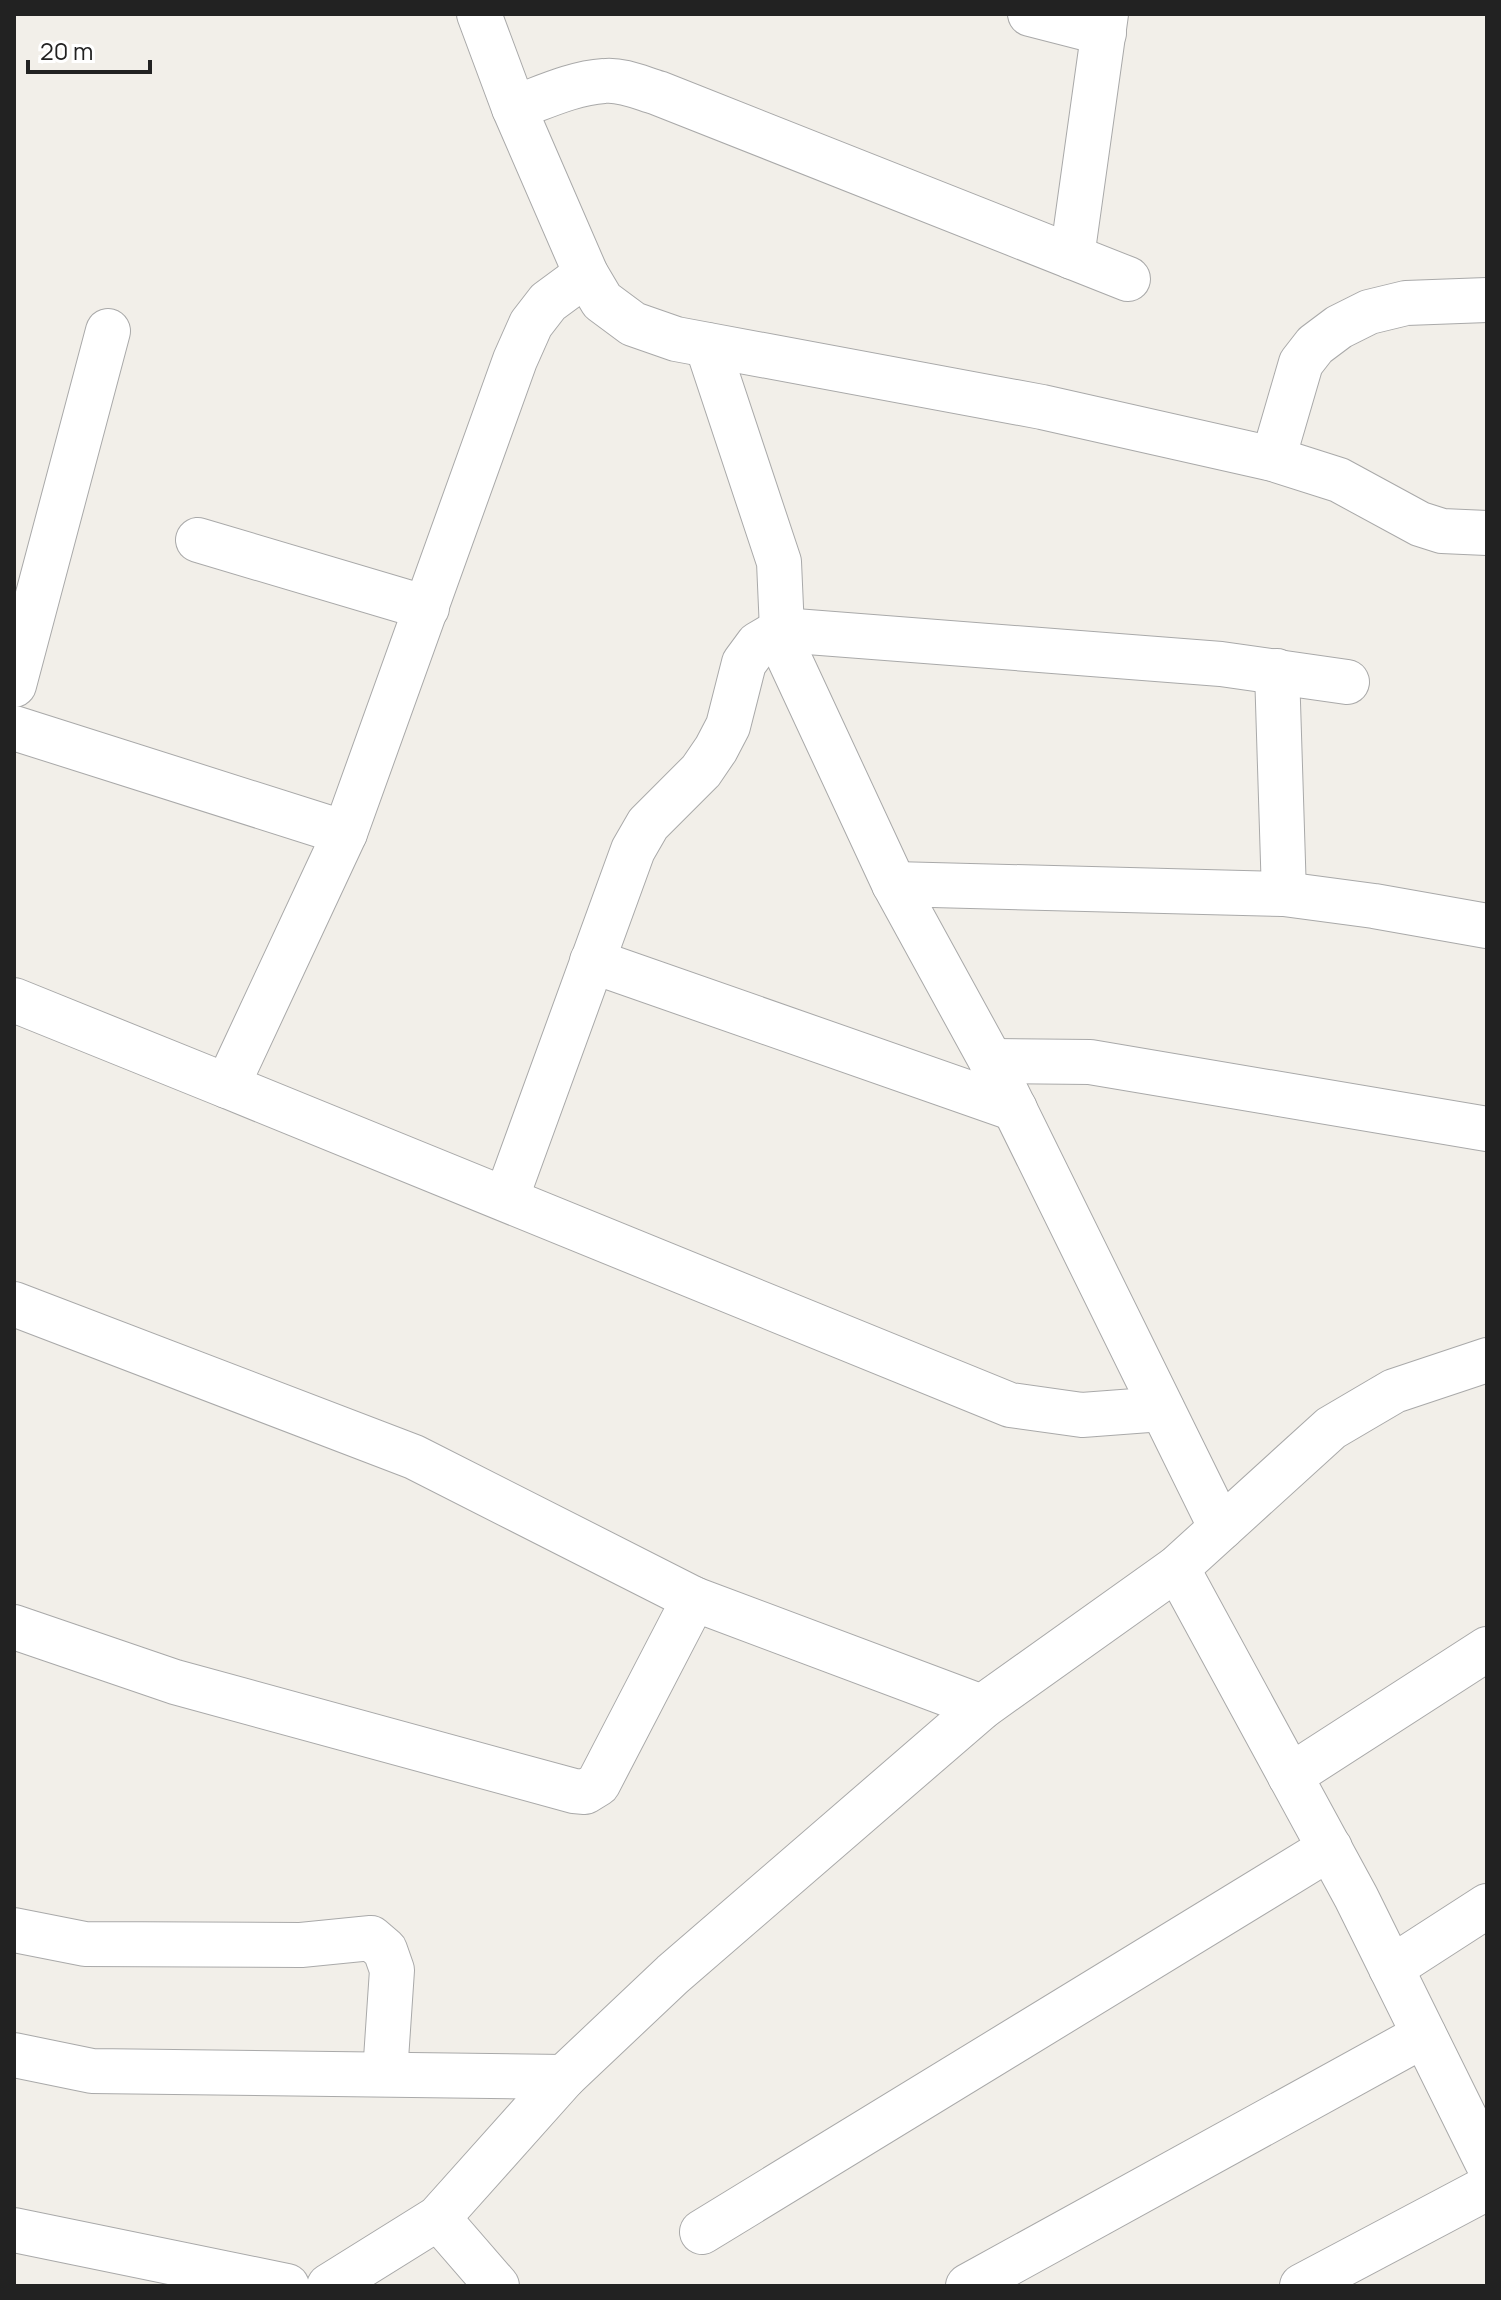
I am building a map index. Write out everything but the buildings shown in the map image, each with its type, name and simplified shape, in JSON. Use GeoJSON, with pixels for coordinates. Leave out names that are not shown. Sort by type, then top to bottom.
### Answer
{"type":"FeatureCollection","features":[{"type":"Feature","properties":{"kind":"street"},"geometry":{"type":"LineString","coordinates":[[479,14],[514,108],[586,274],[602,301],[633,324],[676,339],[1042,407],[1273,459],[1339,480],[1420,524],[1442,531],[1487,533]]}},
{"type":"Feature","properties":{"kind":"street"},"geometry":{"type":"LineString","coordinates":[[1030,14],[1105,24],[1072,257]]}},
{"type":"Feature","properties":{"kind":"street"},"geometry":{"type":"LineString","coordinates":[[514,108],[574,87],[605,80],[629,84],[1128,279]]}},
{"type":"Feature","properties":{"kind":"street"},"geometry":{"type":"LineString","coordinates":[[227,1086],[345,833],[515,360],[531,324],[548,302],[586,274]]}},
{"type":"Feature","properties":{"kind":"street"},"geometry":{"type":"LineString","coordinates":[[1273,459],[1301,363],[1315,345],[1339,327],[1369,312],[1406,303],[1487,300]]}},
{"type":"Feature","properties":{"kind":"street"},"geometry":{"type":"LineString","coordinates":[[14,685],[108,331]]}},
{"type":"Feature","properties":{"kind":"street"},"geometry":{"type":"LineString","coordinates":[[707,345],[779,562],[782,630],[789,658],[894,884],[991,1061],[1221,1528]]}},
{"type":"Feature","properties":{"kind":"street"},"geometry":{"type":"LineString","coordinates":[[198,540],[427,608]]}},
{"type":"Feature","properties":{"kind":"street"},"geometry":{"type":"LineString","coordinates":[[506,1199],[633,850],[648,824],[701,771],[716,749],[728,726],[744,663],[758,644],[782,630],[1221,664],[1347,682]]}},
{"type":"Feature","properties":{"kind":"street"},"geometry":{"type":"LineString","coordinates":[[1277,671],[1284,894]]}},
{"type":"Feature","properties":{"kind":"street"},"geometry":{"type":"LineString","coordinates":[[14,728],[345,833]]}},
{"type":"Feature","properties":{"kind":"street"},"geometry":{"type":"LineString","coordinates":[[894,884],[1284,894],[1487,926]]}},
{"type":"Feature","properties":{"kind":"street"},"geometry":{"type":"LineString","coordinates":[[592,961],[1015,1109]]}},
{"type":"Feature","properties":{"kind":"street"},"geometry":{"type":"LineString","coordinates":[[14,1000],[1010,1405],[1082,1415],[1162,1409]]}},
{"type":"Feature","properties":{"kind":"street"},"geometry":{"type":"LineString","coordinates":[[991,1061],[1090,1062],[1487,1129]]}},
{"type":"Feature","properties":{"kind":"street"},"geometry":{"type":"LineString","coordinates":[[14,1304],[414,1457],[694,1599],[982,1707]]}},
{"type":"Feature","properties":{"kind":"street"},"geometry":{"type":"LineString","coordinates":[[329,2286],[438,2218],[564,2077],[673,1974],[982,1707],[1177,1568],[1331,1428],[1394,1391],[1487,1360]]}},
{"type":"Feature","properties":{"kind":"street"},"geometry":{"type":"LineString","coordinates":[[1177,1568],[1330,1848],[1487,2162]]}},
{"type":"Feature","properties":{"kind":"street"},"geometry":{"type":"LineString","coordinates":[[14,1627],[175,1682],[585,1792],[598,1784],[694,1599]]}},
{"type":"Feature","properties":{"kind":"street"},"geometry":{"type":"LineString","coordinates":[[1290,1776],[1487,1649]]}},
{"type":"Feature","properties":{"kind":"street"},"geometry":{"type":"LineString","coordinates":[[702,2232],[1330,1848]]}},
{"type":"Feature","properties":{"kind":"street"},"geometry":{"type":"LineString","coordinates":[[1391,1968],[1487,1906]]}},
{"type":"Feature","properties":{"kind":"street"},"geometry":{"type":"LineString","coordinates":[[14,1930],[85,1944],[301,1945],[371,1938],[385,1950],[392,1970],[385,2074]]}},
{"type":"Feature","properties":{"kind":"street"},"geometry":{"type":"LineString","coordinates":[[968,2286],[1424,2035]]}},
{"type":"Feature","properties":{"kind":"street"},"geometry":{"type":"LineString","coordinates":[[14,2055],[92,2071],[564,2077]]}},
{"type":"Feature","properties":{"kind":"street"},"geometry":{"type":"LineString","coordinates":[[1302,2286],[1487,2188]]}},
{"type":"Feature","properties":{"kind":"street"},"geometry":{"type":"LineString","coordinates":[[438,2218],[497,2286]]}},
{"type":"Feature","properties":{"kind":"street"},"geometry":{"type":"LineString","coordinates":[[14,2230],[287,2286]]}}]}
